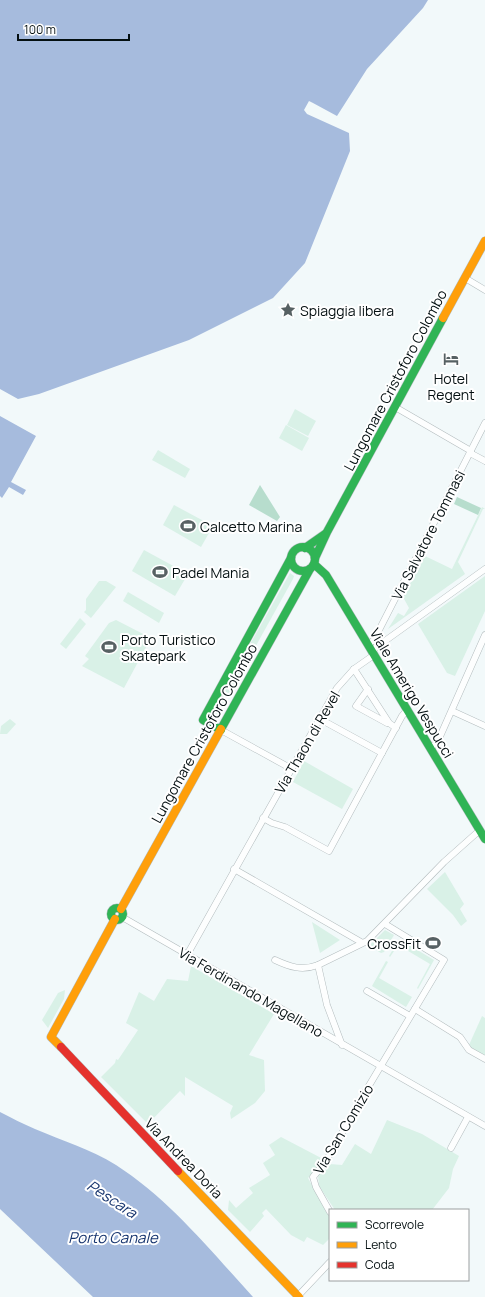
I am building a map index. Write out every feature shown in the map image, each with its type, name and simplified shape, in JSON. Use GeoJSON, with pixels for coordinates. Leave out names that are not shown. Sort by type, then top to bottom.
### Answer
{"type":"FeatureCollection","features":[{"type":"Feature","properties":{"kind":"street","name":"Lungomare Cristoforo Colombo"},"geometry":{"type":"LineString","coordinates":[[51,1037],[313,564],[327,532],[485,241]]}},
{"type":"Feature","properties":{"kind":"street"},"geometry":{"type":"LineString","coordinates":[[465,278],[485,290]]}},
{"type":"Feature","properties":{"kind":"street"},"geometry":{"type":"LineString","coordinates":[[395,407],[485,461]]}},
{"type":"Feature","properties":{"kind":"street","name":"Via Salvatore Tommasi"},"geometry":{"type":"LineString","coordinates":[[371,651],[374,640],[485,423]]}},
{"type":"Feature","properties":{"kind":"street","name":"Lungomare Cristoforo Colombo"},"geometry":{"type":"LineString","coordinates":[[305,548],[327,532]]}},
{"type":"Feature","properties":{"kind":"street"},"geometry":{"type":"LineString","coordinates":[[292,558],[293,565],[299,570],[313,564],[312,552],[305,548],[298,549],[292,558],[203,720],[292,769]]}},
{"type":"Feature","properties":{"kind":"street","name":"Viale Amerigo Vespucci"},"geometry":{"type":"LineString","coordinates":[[313,564],[326,575],[485,839]]}},
{"type":"Feature","properties":{"kind":"street","name":"Via Thaon di Revel"},"geometry":{"type":"LineString","coordinates":[[187,955],[337,688],[371,651],[485,569]]}},
{"type":"Feature","properties":{"kind":"street"},"geometry":{"type":"LineString","coordinates":[[431,748],[438,741],[485,635]]}},
{"type":"Feature","properties":{"kind":"street","name":"Via Thaon di Revel"},"geometry":{"type":"LineString","coordinates":[[354,669],[389,723]]}},
{"type":"Feature","properties":{"kind":"street","name":"Via Thaon di Revel"},"geometry":{"type":"LineString","coordinates":[[368,689],[356,706],[396,728]]}},
{"type":"Feature","properties":{"kind":"street"},"geometry":{"type":"LineString","coordinates":[[263,818],[272,823],[285,827],[329,851],[407,710]]}},
{"type":"Feature","properties":{"kind":"street"},"geometry":{"type":"LineString","coordinates":[[452,711],[485,726]]}},
{"type":"Feature","properties":{"kind":"street"},"geometry":{"type":"LineString","coordinates":[[320,719],[382,754]]}},
{"type":"Feature","properties":{"kind":"street"},"geometry":{"type":"LineString","coordinates":[[275,960],[295,968],[308,969],[361,942],[367,941],[444,862],[480,830]]}},
{"type":"Feature","properties":{"kind":"street"},"geometry":{"type":"LineString","coordinates":[[234,869],[361,942]]}},
{"type":"Feature","properties":{"kind":"street","name":"Via Ferdinando Magellano"},"geometry":{"type":"LineString","coordinates":[[119,915],[485,1126]]}},
{"type":"Feature","properties":{"kind":"street"},"geometry":{"type":"LineString","coordinates":[[381,1067],[444,960],[385,924]]}},
{"type":"Feature","properties":{"kind":"street"},"geometry":{"type":"LineString","coordinates":[[320,964],[328,1004],[342,1044]]}},
{"type":"Feature","properties":{"kind":"street"},"geometry":{"type":"LineString","coordinates":[[367,992],[410,1016]]}},
{"type":"Feature","properties":{"kind":"street"},"geometry":{"type":"LineString","coordinates":[[415,1009],[460,1037],[469,1050],[485,1059]]}},
{"type":"Feature","properties":{"kind":"street","name":"Via Andrea Doria"},"geometry":{"type":"LineString","coordinates":[[51,1037],[299,1296]]}},
{"type":"Feature","properties":{"kind":"street","name":"Via San Comizio"},"geometry":{"type":"LineString","coordinates":[[329,1210],[313,1180],[314,1174],[326,1161],[381,1067]]}},
{"type":"Feature","properties":{"kind":"street"},"geometry":{"type":"LineString","coordinates":[[451,1148],[468,1117]]}},
{"type":"Feature","properties":{"kind":"street"},"geometry":{"type":"LineString","coordinates":[[299,1296],[329,1263]]}},
{"type":"Feature","properties":{"kind":"green space"},"geometry":{"type":"Polygon","coordinates":[[[295,409],[316,421],[308,436],[287,425],[295,409]]]}},
{"type":"Feature","properties":{"kind":"green space"},"geometry":{"type":"Polygon","coordinates":[[[286,425],[309,438],[302,451],[279,438],[286,425]]]}},
{"type":"Feature","properties":{"kind":"green space"},"geometry":{"type":"Polygon","coordinates":[[[158,450],[190,469],[185,478],[152,460],[158,450]]]}},
{"type":"Feature","properties":{"kind":"green space"},"geometry":{"type":"Polygon","coordinates":[[[260,485],[280,517],[277,521],[249,505],[260,485]]]}},
{"type":"Feature","properties":{"kind":"green space"},"geometry":{"type":"Polygon","coordinates":[[[457,497],[481,508],[478,515],[454,504],[457,497]]]}},
{"type":"Feature","properties":{"kind":"green space","name":"Calcetto Marina"},"geometry":{"type":"Polygon","coordinates":[[[174,505],[213,526],[201,547],[163,525],[174,505]]]}},
{"type":"Feature","properties":{"kind":"green space"},"geometry":{"type":"Polygon","coordinates":[[[482,507],[485,509],[483,509],[458,562],[465,574],[388,629],[398,613],[404,616],[409,608],[403,597],[425,556],[452,569],[482,507]]]}},
{"type":"Feature","properties":{"kind":"green space","name":"Padel Mania"},"geometry":{"type":"Polygon","coordinates":[[[144,550],[188,574],[175,596],[132,571],[144,550]]]}},
{"type":"Feature","properties":{"kind":"green space"},"geometry":{"type":"Polygon","coordinates":[[[290,573],[294,576],[293,579],[217,716],[214,715],[212,712],[290,573]]]}},
{"type":"Feature","properties":{"kind":"green space"},"geometry":{"type":"Polygon","coordinates":[[[485,576],[485,611],[455,676],[447,673],[418,624],[485,576]]]}},
{"type":"Feature","properties":{"kind":"green space"},"geometry":{"type":"Polygon","coordinates":[[[99,581],[106,581],[116,587],[91,618],[84,612],[86,610],[86,599],[99,581]]]}},
{"type":"Feature","properties":{"kind":"green space"},"geometry":{"type":"Polygon","coordinates":[[[128,592],[164,613],[159,623],[123,601],[128,592]]]}},
{"type":"Feature","properties":{"kind":"green space"},"geometry":{"type":"Polygon","coordinates":[[[80,618],[86,624],[66,649],[60,644],[80,618]]]}},
{"type":"Feature","properties":{"kind":"green space"},"geometry":{"type":"Polygon","coordinates":[[[116,620],[151,638],[124,688],[82,666],[89,659],[85,656],[109,623],[116,620]]]}},
{"type":"Feature","properties":{"kind":"green space"},"geometry":{"type":"Polygon","coordinates":[[[10,719],[16,724],[7,734],[0,734],[1,726],[10,719]]]}},
{"type":"Feature","properties":{"kind":"green space"},"geometry":{"type":"Polygon","coordinates":[[[304,761],[353,789],[342,809],[293,782],[304,761]]]}},
{"type":"Feature","properties":{"kind":"green space"},"geometry":{"type":"Polygon","coordinates":[[[445,872],[464,904],[460,909],[467,921],[461,926],[453,915],[427,889],[445,872]]]}},
{"type":"Feature","properties":{"kind":"green space"},"geometry":{"type":"Polygon","coordinates":[[[312,922],[340,940],[320,953],[312,922]]]}},
{"type":"Feature","properties":{"kind":"green space"},"geometry":{"type":"Polygon","coordinates":[[[385,930],[394,935],[384,952],[381,953],[369,946],[385,930]]]}},
{"type":"Feature","properties":{"kind":"green space"},"geometry":{"type":"Polygon","coordinates":[[[399,939],[434,960],[418,989],[417,988],[430,964],[398,945],[390,957],[389,956],[399,939]]]}},
{"type":"Feature","properties":{"kind":"green space"},"geometry":{"type":"Polygon","coordinates":[[[386,961],[388,962],[379,978],[412,997],[406,1007],[372,986],[386,961]]]}},
{"type":"Feature","properties":{"kind":"green space"},"geometry":{"type":"Polygon","coordinates":[[[191,966],[274,1014],[249,1055],[264,1060],[265,1091],[255,1103],[231,1119],[230,1113],[233,1106],[185,1077],[185,1096],[180,1091],[148,1124],[101,1077],[115,1063],[116,1059],[118,1060],[138,1030],[126,1023],[139,992],[154,1001],[167,979],[188,981],[191,966]]]}},
{"type":"Feature","properties":{"kind":"green space"},"geometry":{"type":"Polygon","coordinates":[[[65,990],[64,999],[48,1028],[42,1020],[58,993],[65,990]]]}},
{"type":"Feature","properties":{"kind":"green space"},"geometry":{"type":"Polygon","coordinates":[[[482,1016],[485,1018],[485,1057],[470,1048],[469,1045],[482,1016]]]}},
{"type":"Feature","properties":{"kind":"green space"},"geometry":{"type":"Polygon","coordinates":[[[387,1120],[422,1134],[459,1156],[453,1169],[449,1188],[433,1209],[334,1209],[319,1186],[318,1175],[330,1164],[342,1165],[355,1144],[371,1154],[387,1120]]]}},
{"type":"Feature","properties":{"kind":"green space"},"geometry":{"type":"Polygon","coordinates":[[[281,1137],[325,1160],[308,1178],[329,1216],[329,1239],[323,1245],[307,1237],[304,1242],[291,1235],[266,1209],[262,1213],[264,1216],[250,1232],[228,1210],[229,1200],[236,1208],[253,1193],[249,1188],[270,1175],[263,1163],[275,1155],[269,1145],[281,1137]]]}},
{"type":"Feature","properties":{"kind":"water"},"geometry":{"type":"Polygon","coordinates":[[[0,0],[428,0],[423,8],[367,69],[337,116],[309,101],[304,110],[307,114],[349,133],[350,151],[305,263],[273,298],[189,340],[39,394],[18,399],[0,389],[0,0]]]}},
{"type":"Feature","properties":{"kind":"water"},"geometry":{"type":"Polygon","coordinates":[[[0,416],[36,436],[11,482],[26,490],[23,495],[9,487],[2,498],[0,496],[0,416]]]}},
{"type":"Feature","properties":{"kind":"water","name":"Porto Canale"},"geometry":{"type":"Polygon","coordinates":[[[0,1112],[31,1127],[96,1154],[116,1165],[154,1194],[189,1226],[253,1297],[93,1297],[0,1209],[0,1112]]]}},
{"type":"Feature","properties":{"kind":"traffic: fast"},"geometry":{"type":"LineString","coordinates":[[315,558],[327,532],[443,318]]}},
{"type":"Feature","properties":{"kind":"traffic: fast"},"geometry":{"type":"LineString","coordinates":[[305,548],[325,534]]}},
{"type":"Feature","properties":{"kind":"traffic: fast"},"geometry":{"type":"LineString","coordinates":[[303,547],[311,551],[315,559],[311,567],[303,571],[295,567],[291,559],[295,551],[303,547]]}},
{"type":"Feature","properties":{"kind":"traffic: fast"},"geometry":{"type":"LineString","coordinates":[[221,730],[203,720],[291,558]]}},
{"type":"Feature","properties":{"kind":"traffic: fast"},"geometry":{"type":"LineString","coordinates":[[314,564],[326,575],[485,839]]}},
{"type":"Feature","properties":{"kind":"traffic: fast"},"geometry":{"type":"LineString","coordinates":[[221,729],[310,569]]}},
{"type":"Feature","properties":{"kind":"traffic: fast"},"geometry":{"type":"LineString","coordinates":[[115,908],[119,908],[123,914],[119,920],[115,920],[111,916],[111,912],[115,908]]}},
{"type":"Feature","properties":{"kind":"traffic: slow"},"geometry":{"type":"LineString","coordinates":[[443,318],[485,241]]}},
{"type":"Feature","properties":{"kind":"traffic: slow"},"geometry":{"type":"LineString","coordinates":[[121,909],[221,729]]}},
{"type":"Feature","properties":{"kind":"traffic: slow"},"geometry":{"type":"LineString","coordinates":[[61,1047],[51,1037],[115,919]]}},
{"type":"Feature","properties":{"kind":"traffic: slow"},"geometry":{"type":"LineString","coordinates":[[178,1171],[299,1297]]}},
{"type":"Feature","properties":{"kind":"traffic: jam"},"geometry":{"type":"LineString","coordinates":[[61,1047],[178,1171]]}},
{"type":"Feature","properties":{"kind":"place","name":"Spiaggia libera"},"geometry":{"type":"Point","coordinates":[288,310]}},
{"type":"Feature","properties":{"kind":"place","name":"Hotel Regent"},"geometry":{"type":"Point","coordinates":[451,359]}},
{"type":"Feature","properties":{"kind":"place","name":"Calcetto Marina"},"geometry":{"type":"Point","coordinates":[188,526]}},
{"type":"Feature","properties":{"kind":"place","name":"Padel Mania"},"geometry":{"type":"Point","coordinates":[160,572]}},
{"type":"Feature","properties":{"kind":"place","name":"Porto Turistico Skatepark"},"geometry":{"type":"Point","coordinates":[109,647]}},
{"type":"Feature","properties":{"kind":"place","name":"CrossFit"},"geometry":{"type":"Point","coordinates":[433,943]}},
{"type":"Feature","properties":{"kind":"water label","name":"Pescara"},"geometry":{"type":"Point","coordinates":[112,1199]}}]}
